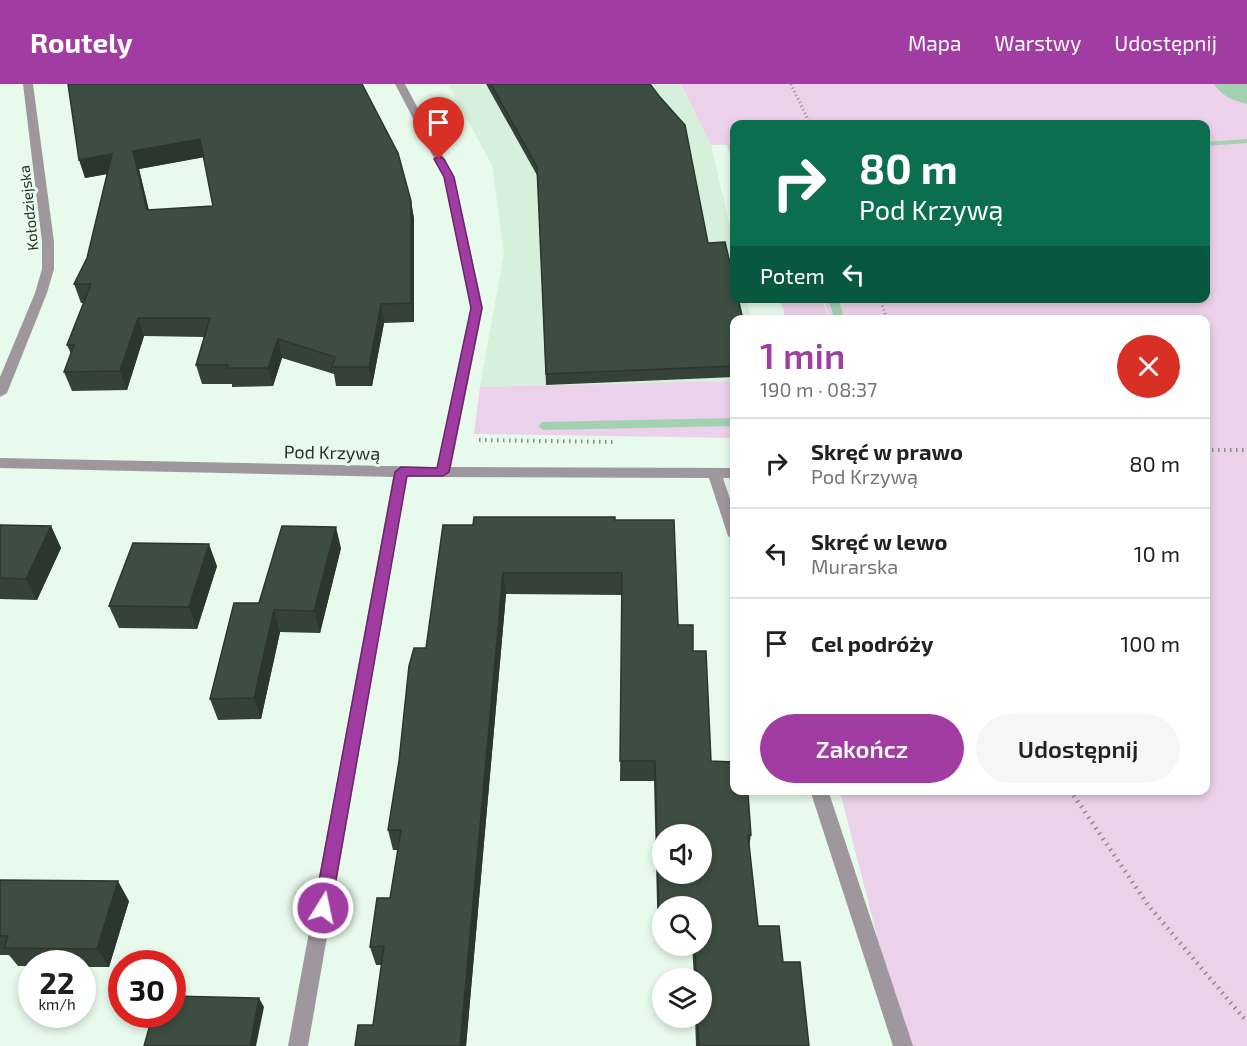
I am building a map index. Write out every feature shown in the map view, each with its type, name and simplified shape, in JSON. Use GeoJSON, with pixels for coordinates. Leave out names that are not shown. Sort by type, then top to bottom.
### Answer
{"type":"FeatureCollection","features":[{"type":"Feature","properties":{"kind":"street","name":"Kołodziejska"},"geometry":{"type":"LineString","coordinates":[[0,393],[41,293],[48,268],[48,242],[28,84]]}},
{"type":"Feature","properties":{"kind":"street"},"geometry":{"type":"LineString","coordinates":[[400,84],[449,177],[477,308],[443,472]]}},
{"type":"Feature","properties":{"kind":"street","name":"Pod Krzywą"},"geometry":{"type":"LineString","coordinates":[[0,463],[401,472],[730,473]]}},
{"type":"Feature","properties":{"kind":"street"},"geometry":{"type":"LineString","coordinates":[[298,1046],[401,472]]}},
{"type":"Feature","properties":{"kind":"street"},"geometry":{"type":"LineString","coordinates":[[714,473],[730,521]]}},
{"type":"Feature","properties":{"kind":"street"},"geometry":{"type":"LineString","coordinates":[[821,795],[903,1046]]}},
{"type":"Feature","properties":{"kind":"path"},"geometry":{"type":"LineString","coordinates":[[791,84],[808,120]]}},
{"type":"Feature","properties":{"kind":"path"},"geometry":{"type":"LineString","coordinates":[[451,439],[617,442]]}},
{"type":"Feature","properties":{"kind":"path"},"geometry":{"type":"LineString","coordinates":[[1210,450],[1247,450]]}},
{"type":"Feature","properties":{"kind":"path"},"geometry":{"type":"LineString","coordinates":[[1073,795],[1148,905],[1247,1022]]}},
{"type":"Feature","properties":{"kind":"shaded area"},"geometry":{"type":"Polygon","coordinates":[[[448,84],[681,84],[711,145],[730,227],[730,303],[748,303],[750,315],[730,315],[730,381],[480,387],[504,253],[492,165],[448,84]]]}},
{"type":"Feature","properties":{"kind":"shaded area"},"geometry":{"type":"Polygon","coordinates":[[[681,84],[1247,84],[1247,1046],[905,1046],[841,795],[1210,795],[1210,315],[829,315],[824,303],[1210,303],[1210,120],[730,120],[730,155],[727,145],[711,145],[681,84]]]}},
{"type":"Feature","properties":{"kind":"shaded area"},"geometry":{"type":"Polygon","coordinates":[[[781,303],[823,303],[828,315],[785,315],[781,303]]]}},
{"type":"Feature","properties":{"kind":"shaded area"},"geometry":{"type":"Polygon","coordinates":[[[730,381],[730,438],[474,434],[480,387],[730,381]]]}},
{"type":"Feature","properties":{"kind":"building"},"geometry":{"type":"Polygon","coordinates":[[[68,84],[362,84],[398,153],[411,201],[411,303],[381,304],[369,367],[332,367],[335,357],[278,339],[268,368],[196,365],[210,318],[138,318],[120,371],[64,372],[74,345],[67,345],[91,284],[74,284],[87,258],[112,154],[79,160],[68,84]],[[200,139],[133,151],[147,210],[213,206],[200,139]]]}},
{"type":"Feature","properties":{"kind":"building"},"geometry":{"type":"Polygon","coordinates":[[[491,84],[650,84],[685,125],[708,243],[725,242],[730,263],[730,303],[739,303],[742,315],[730,315],[730,366],[546,374],[537,167],[491,84]]]}},
{"type":"Feature","properties":{"kind":"building"},"geometry":{"type":"Polygon","coordinates":[[[474,517],[615,517],[615,520],[674,520],[678,625],[693,625],[693,651],[706,651],[711,761],[730,762],[730,795],[748,795],[751,835],[748,835],[758,926],[779,926],[783,962],[800,962],[809,1046],[699,1046],[698,1028],[712,1028],[712,968],[696,968],[695,956],[712,956],[712,896],[658,896],[658,884],[712,884],[712,824],[657,824],[655,761],[620,761],[622,573],[503,573],[460,1046],[355,1046],[358,1025],[373,1025],[384,946],[370,947],[377,898],[390,898],[401,830],[388,830],[399,761],[409,666],[414,648],[426,648],[443,525],[473,525],[474,517]]]}},
{"type":"Feature","properties":{"kind":"building"},"geometry":{"type":"Polygon","coordinates":[[[0,525],[51,526],[26,579],[0,578],[0,525]]]}},
{"type":"Feature","properties":{"kind":"building"},"geometry":{"type":"Polygon","coordinates":[[[282,526],[336,527],[314,611],[274,610],[254,698],[210,699],[234,603],[259,603],[282,526]]]}},
{"type":"Feature","properties":{"kind":"building"},"geometry":{"type":"Polygon","coordinates":[[[133,543],[209,544],[189,607],[109,606],[133,543]]]}},
{"type":"Feature","properties":{"kind":"building"},"geometry":{"type":"Polygon","coordinates":[[[0,880],[118,881],[97,949],[4,948],[8,936],[0,936],[0,880]]]}},
{"type":"Feature","properties":{"kind":"building"},"geometry":{"type":"Polygon","coordinates":[[[186,996],[259,998],[250,1046],[144,1046],[149,1028],[186,1028],[186,996]]]}},
{"type":"Feature","properties":{"kind":"waterway"},"geometry":{"type":"LineString","coordinates":[[1239,84],[1247,89]]}},
{"type":"Feature","properties":{"kind":"waterway"},"geometry":{"type":"LineString","coordinates":[[1210,144],[1247,141]]}},
{"type":"Feature","properties":{"kind":"waterway"},"geometry":{"type":"LineString","coordinates":[[835,303],[838,315]]}},
{"type":"Feature","properties":{"kind":"waterway"},"geometry":{"type":"LineString","coordinates":[[543,426],[730,422]]}},
{"type":"Feature","properties":{"kind":"route"},"geometry":{"type":"LineString","coordinates":[[323,908],[401,472],[443,472],[477,308],[449,177],[439,159]]}}]}
